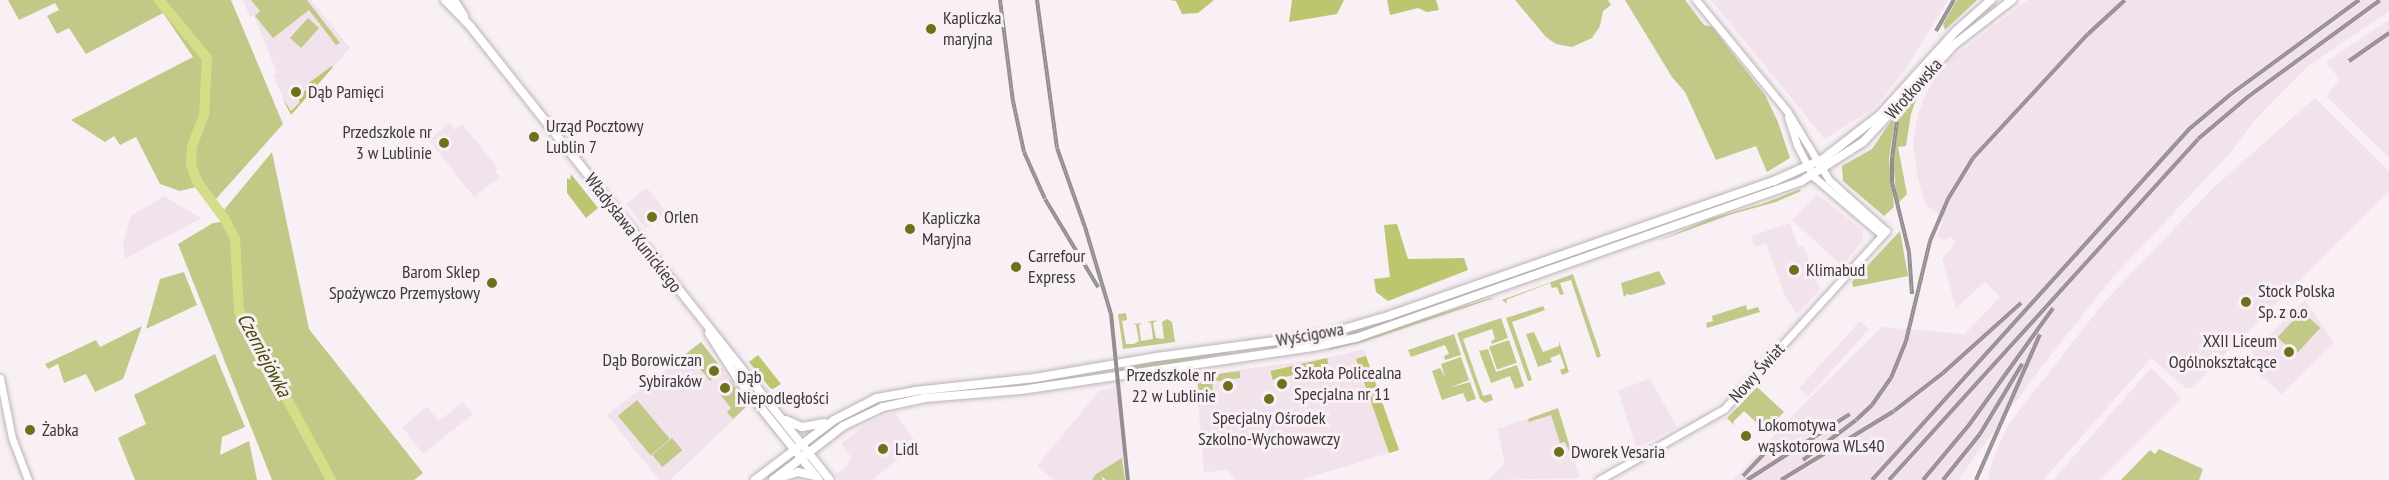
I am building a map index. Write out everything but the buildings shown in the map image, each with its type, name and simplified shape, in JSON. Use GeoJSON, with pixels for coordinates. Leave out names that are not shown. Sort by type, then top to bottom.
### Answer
{"type":"FeatureCollection","features":[{"type":"Feature","properties":{"kind":"main road","name":"Władysława Kunickiego"},"geometry":{"type":"LineString","coordinates":[[445,0],[470,26],[706,327],[738,379],[782,434],[798,446]]}},
{"type":"Feature","properties":{"kind":"main road","name":"Władysława Kunickiego"},"geometry":{"type":"LineString","coordinates":[[454,0],[470,26]]}},
{"type":"Feature","properties":{"kind":"main road","name":"Wrotkowska"},"geometry":{"type":"LineString","coordinates":[[1812,165],[1880,115],[1956,31],[1991,0]]}},
{"type":"Feature","properties":{"kind":"main road","name":"Wrotkowska"},"geometry":{"type":"LineString","coordinates":[[1813,176],[1863,142],[1955,44],[2012,0]]}},
{"type":"Feature","properties":{"kind":"main road","name":"Wyścigowa"},"geometry":{"type":"LineString","coordinates":[[756,480],[834,420],[867,402],[898,393],[1035,378],[1157,357],[1306,338],[1352,328],[1759,187],[1812,165]]}},
{"type":"Feature","properties":{"kind":"main road","name":"Wyścigowa"},"geometry":{"type":"LineString","coordinates":[[775,480],[824,440],[853,420],[898,403],[925,398],[1021,390],[1318,346],[1356,338],[1652,236],[1813,176]]}},
{"type":"Feature","properties":{"kind":"main road","name":"Władysława Kunickiego"},"geometry":{"type":"LineString","coordinates":[[706,327],[721,341],[782,418],[818,478]]}},
{"type":"Feature","properties":{"kind":"main road"},"geometry":{"type":"LineString","coordinates":[[782,418],[802,427],[834,420]]}},
{"type":"Feature","properties":{"kind":"main road"},"geometry":{"type":"LineString","coordinates":[[782,434],[785,457]]}},
{"type":"Feature","properties":{"kind":"main road"},"geometry":{"type":"LineString","coordinates":[[817,464],[818,451],[824,440]]}},
{"type":"Feature","properties":{"kind":"main road","name":"Władysława Kunickiego"},"geometry":{"type":"LineString","coordinates":[[805,455],[817,464],[830,480]]}},
{"type":"Feature","properties":{"kind":"main road"},"geometry":{"type":"LineString","coordinates":[[775,480],[798,472],[818,478]]}},
{"type":"Feature","properties":{"kind":"street"},"geometry":{"type":"LineString","coordinates":[[1696,0],[1787,111],[1797,146],[1812,165],[1821,171],[1884,233]]}},
{"type":"Feature","properties":{"kind":"street"},"geometry":{"type":"LineString","coordinates":[[1812,165],[1813,176],[1884,233]]}},
{"type":"Feature","properties":{"kind":"street","name":"Nowy Świat"},"geometry":{"type":"LineString","coordinates":[[1599,480],[1724,410],[1884,233]]}},
{"type":"Feature","properties":{"kind":"street"},"geometry":{"type":"LineString","coordinates":[[0,378],[12,438],[28,480]]}},
{"type":"Feature","properties":{"kind":"shaded area"},"geometry":{"type":"Polygon","coordinates":[[[243,0],[311,0],[350,48],[291,115],[273,75],[277,73],[254,15],[250,17],[243,0]]]}},
{"type":"Feature","properties":{"kind":"shaded area"},"geometry":{"type":"Polygon","coordinates":[[[1711,0],[1948,0],[1905,70],[1874,108],[1824,138],[1711,0]]]}},
{"type":"Feature","properties":{"kind":"shaded area"},"geometry":{"type":"Polygon","coordinates":[[[2028,0],[2389,0],[2389,11],[2307,67],[2253,122],[2232,151],[2111,279],[2039,370],[1958,480],[1733,480],[1789,419],[1882,327],[1965,334],[2000,297],[1985,282],[1956,308],[1942,259],[1956,242],[1950,236],[1945,241],[1937,236],[1944,218],[1925,204],[1917,175],[1913,141],[1918,115],[1926,93],[1939,73],[1951,59],[2028,0]]]}},
{"type":"Feature","properties":{"kind":"shaded area"},"geometry":{"type":"Polygon","coordinates":[[[2389,20],[2389,158],[2326,96],[2340,80],[2326,62],[2389,20]]]}},
{"type":"Feature","properties":{"kind":"shaded area"},"geometry":{"type":"Polygon","coordinates":[[[2315,98],[2389,171],[2389,191],[2191,388],[2186,388],[2151,358],[2043,480],[1988,480],[1993,459],[2008,425],[2105,301],[2214,187],[2315,98]]]}},
{"type":"Feature","properties":{"kind":"shaded area"},"geometry":{"type":"Polygon","coordinates":[[[449,123],[455,130],[462,124],[498,168],[495,171],[500,177],[474,197],[429,140],[449,123]]]}},
{"type":"Feature","properties":{"kind":"shaded area"},"geometry":{"type":"Polygon","coordinates":[[[647,188],[666,212],[646,228],[627,204],[647,188]]]}},
{"type":"Feature","properties":{"kind":"shaded area"},"geometry":{"type":"Polygon","coordinates":[[[1817,194],[1862,230],[1863,240],[1842,266],[1792,220],[1817,194]]]}},
{"type":"Feature","properties":{"kind":"shaded area"},"geometry":{"type":"Polygon","coordinates":[[[164,196],[201,218],[125,259],[123,244],[131,216],[164,196]]]}},
{"type":"Feature","properties":{"kind":"shaded area"},"geometry":{"type":"Polygon","coordinates":[[[1790,223],[1798,247],[1803,245],[1820,289],[1797,314],[1786,298],[1766,243],[1755,247],[1751,236],[1790,223]]]}},
{"type":"Feature","properties":{"kind":"shaded area","name":"XXII Liceum Ogólnokształcące"},"geometry":{"type":"Polygon","coordinates":[[[2305,300],[2334,343],[2282,394],[2243,361],[2305,300]]]}},
{"type":"Feature","properties":{"kind":"shaded area"},"geometry":{"type":"Polygon","coordinates":[[[1860,321],[1869,329],[1808,397],[1799,389],[1860,321]]]}},
{"type":"Feature","properties":{"kind":"shaded area"},"geometry":{"type":"Polygon","coordinates":[[[701,342],[749,405],[670,480],[659,480],[607,415],[701,342]]]}},
{"type":"Feature","properties":{"kind":"shaded area"},"geometry":{"type":"Polygon","coordinates":[[[1364,349],[1399,450],[1300,480],[1235,480],[1227,469],[1204,473],[1196,376],[1327,358],[1364,349]]]}},
{"type":"Feature","properties":{"kind":"shaded area"},"geometry":{"type":"Polygon","coordinates":[[[2151,368],[2181,398],[2099,480],[2053,480],[2151,368]]]}},
{"type":"Feature","properties":{"kind":"shaded area"},"geometry":{"type":"Polygon","coordinates":[[[1650,379],[1677,427],[1636,448],[1618,390],[1650,379]]]}},
{"type":"Feature","properties":{"kind":"shaded area"},"geometry":{"type":"Polygon","coordinates":[[[1117,386],[1124,458],[1096,474],[1092,480],[1054,480],[1037,466],[1099,391],[1117,386]]]}},
{"type":"Feature","properties":{"kind":"shaded area"},"geometry":{"type":"Polygon","coordinates":[[[463,402],[473,414],[423,454],[402,427],[427,407],[439,421],[463,402]]]}},
{"type":"Feature","properties":{"kind":"shaded area"},"geometry":{"type":"Polygon","coordinates":[[[1558,408],[1580,478],[1488,480],[1505,463],[1497,429],[1558,408]]]}},
{"type":"Feature","properties":{"kind":"shaded area"},"geometry":{"type":"Polygon","coordinates":[[[894,412],[917,444],[872,480],[839,480],[835,475],[848,465],[851,457],[841,444],[866,424],[894,412]]]}},
{"type":"Feature","properties":{"kind":"green space"},"geometry":{"type":"Polygon","coordinates":[[[8,0],[231,0],[283,124],[215,200],[224,210],[272,152],[309,329],[423,473],[414,480],[272,480],[178,244],[213,223],[221,222],[196,187],[180,191],[160,184],[136,137],[120,145],[114,136],[105,142],[71,120],[193,57],[163,13],[86,54],[69,28],[57,34],[47,16],[59,10],[55,3],[19,20],[8,0]]]}},
{"type":"Feature","properties":{"kind":"green space"},"geometry":{"type":"Polygon","coordinates":[[[251,0],[307,0],[340,43],[336,45],[309,10],[273,38],[255,16],[260,11],[251,0]]]}},
{"type":"Feature","properties":{"kind":"green space"},"geometry":{"type":"Polygon","coordinates":[[[1170,0],[1214,0],[1198,13],[1182,14],[1176,1],[1170,0]]]}},
{"type":"Feature","properties":{"kind":"green space"},"geometry":{"type":"Polygon","coordinates":[[[1292,0],[1344,0],[1337,14],[1289,22],[1292,0]]]}},
{"type":"Feature","properties":{"kind":"green space"},"geometry":{"type":"Polygon","coordinates":[[[1387,0],[1436,0],[1439,10],[1427,12],[1418,8],[1390,15],[1387,0]]]}},
{"type":"Feature","properties":{"kind":"green space"},"geometry":{"type":"Polygon","coordinates":[[[1515,0],[1608,0],[1611,5],[1603,11],[1600,26],[1592,38],[1572,47],[1556,44],[1546,37],[1515,0]]]}},
{"type":"Feature","properties":{"kind":"green space"},"geometry":{"type":"Polygon","coordinates":[[[1625,0],[1685,0],[1704,25],[1712,27],[1765,95],[1778,122],[1790,158],[1767,172],[1756,146],[1716,160],[1685,92],[1672,77],[1625,0]]]}},
{"type":"Feature","properties":{"kind":"green space"},"geometry":{"type":"Polygon","coordinates":[[[1957,0],[1977,0],[1945,30],[1943,24],[1957,0]]]}},
{"type":"Feature","properties":{"kind":"green space"},"geometry":{"type":"Polygon","coordinates":[[[308,18],[319,28],[301,48],[290,38],[308,18]]]}},
{"type":"Feature","properties":{"kind":"green space"},"geometry":{"type":"Polygon","coordinates":[[[332,66],[291,115],[282,97],[291,111],[300,102],[293,92],[302,87],[304,91],[308,90],[306,85],[332,66]]]}},
{"type":"Feature","properties":{"kind":"green space"},"geometry":{"type":"Polygon","coordinates":[[[1920,89],[1911,114],[1906,146],[1898,147],[1907,194],[1897,204],[1893,158],[1899,123],[1895,122],[1889,158],[1894,207],[1884,216],[1843,181],[1842,166],[1872,149],[1891,121],[1913,97],[1911,103],[1920,89]]]}},
{"type":"Feature","properties":{"kind":"green space"},"geometry":{"type":"Polygon","coordinates":[[[571,174],[598,208],[586,218],[567,193],[567,178],[570,180],[571,174]]]}},
{"type":"Feature","properties":{"kind":"green space"},"geometry":{"type":"Polygon","coordinates":[[[1800,189],[1801,191],[1776,202],[1732,214],[1658,241],[1709,219],[1762,204],[1800,189]]]}},
{"type":"Feature","properties":{"kind":"green space"},"geometry":{"type":"Polygon","coordinates":[[[1397,224],[1408,259],[1464,258],[1468,270],[1388,301],[1376,292],[1374,279],[1390,277],[1384,225],[1397,224]]]}},
{"type":"Feature","properties":{"kind":"green space"},"geometry":{"type":"Polygon","coordinates":[[[1900,231],[1908,276],[1853,287],[1852,282],[1900,231]]]}},
{"type":"Feature","properties":{"kind":"green space"},"geometry":{"type":"Polygon","coordinates":[[[1659,271],[1666,284],[1631,295],[1627,294],[1624,297],[1621,283],[1659,271]]]}},
{"type":"Feature","properties":{"kind":"green space"},"geometry":{"type":"Polygon","coordinates":[[[184,272],[197,305],[146,329],[160,279],[184,272]]]}},
{"type":"Feature","properties":{"kind":"green space"},"geometry":{"type":"Polygon","coordinates":[[[1573,274],[1601,356],[1597,358],[1571,280],[1560,283],[1564,294],[1560,295],[1557,287],[1552,288],[1550,283],[1506,300],[1507,304],[1502,300],[1573,274]]]}},
{"type":"Feature","properties":{"kind":"green space"},"geometry":{"type":"Polygon","coordinates":[[[1486,287],[1360,334],[1311,345],[1257,349],[1357,330],[1486,287]]]}},
{"type":"Feature","properties":{"kind":"green space"},"geometry":{"type":"Polygon","coordinates":[[[1494,298],[1363,342],[1329,350],[1330,347],[1494,298]]]}},
{"type":"Feature","properties":{"kind":"green space"},"geometry":{"type":"Polygon","coordinates":[[[1746,305],[1747,310],[1758,307],[1760,312],[1707,328],[1706,323],[1713,321],[1712,316],[1746,305]]]}},
{"type":"Feature","properties":{"kind":"green space"},"geometry":{"type":"Polygon","coordinates":[[[1543,306],[1545,310],[1512,322],[1532,380],[1528,381],[1506,318],[1543,306]]]}},
{"type":"Feature","properties":{"kind":"green space"},"geometry":{"type":"Polygon","coordinates":[[[2302,311],[2320,328],[2296,354],[2277,337],[2302,311]]]}},
{"type":"Feature","properties":{"kind":"green space"},"geometry":{"type":"Polygon","coordinates":[[[1126,313],[1127,320],[1122,321],[1126,344],[1139,341],[1136,325],[1133,324],[1142,323],[1139,325],[1141,341],[1153,339],[1151,323],[1147,322],[1157,320],[1153,323],[1156,338],[1164,339],[1162,322],[1167,319],[1172,322],[1175,342],[1123,349],[1118,314],[1126,313]]]}},
{"type":"Feature","properties":{"kind":"green space"},"geometry":{"type":"Polygon","coordinates":[[[1501,318],[1508,338],[1492,344],[1491,341],[1495,339],[1492,329],[1463,339],[1483,396],[1491,394],[1493,400],[1485,403],[1480,399],[1457,333],[1501,318]]]}},
{"type":"Feature","properties":{"kind":"green space"},"geometry":{"type":"Polygon","coordinates":[[[142,326],[123,379],[95,392],[86,374],[64,383],[58,364],[48,369],[45,364],[96,340],[100,347],[142,326]]]}},
{"type":"Feature","properties":{"kind":"green space"},"geometry":{"type":"Polygon","coordinates":[[[1534,332],[1543,352],[1559,346],[1559,341],[1569,372],[1562,375],[1560,370],[1565,368],[1560,354],[1550,358],[1552,362],[1538,367],[1526,334],[1534,332]]]}},
{"type":"Feature","properties":{"kind":"green space"},"geometry":{"type":"Polygon","coordinates":[[[1454,334],[1461,355],[1445,360],[1444,356],[1449,354],[1445,345],[1411,357],[1408,350],[1454,334]]]}},
{"type":"Feature","properties":{"kind":"green space"},"geometry":{"type":"Polygon","coordinates":[[[1509,340],[1517,363],[1497,370],[1489,347],[1509,340]]]}},
{"type":"Feature","properties":{"kind":"green space"},"geometry":{"type":"Polygon","coordinates":[[[701,342],[723,370],[710,381],[696,364],[691,368],[683,356],[701,342]]]}},
{"type":"Feature","properties":{"kind":"green space"},"geometry":{"type":"Polygon","coordinates":[[[1488,349],[1496,372],[1517,365],[1524,386],[1515,389],[1510,376],[1491,383],[1479,351],[1488,349]]]}},
{"type":"Feature","properties":{"kind":"green space"},"geometry":{"type":"Polygon","coordinates":[[[1229,351],[1229,353],[1178,363],[1120,371],[1120,366],[1229,351]]]}},
{"type":"Feature","properties":{"kind":"green space"},"geometry":{"type":"Polygon","coordinates":[[[215,354],[245,427],[222,437],[220,455],[249,441],[257,480],[135,480],[118,438],[146,424],[134,395],[215,354]]]}},
{"type":"Feature","properties":{"kind":"green space"},"geometry":{"type":"Polygon","coordinates":[[[758,355],[781,384],[773,389],[749,362],[758,355]]]}},
{"type":"Feature","properties":{"kind":"green space"},"geometry":{"type":"Polygon","coordinates":[[[1366,356],[1399,450],[1389,453],[1356,359],[1366,356]]]}},
{"type":"Feature","properties":{"kind":"green space"},"geometry":{"type":"Polygon","coordinates":[[[1461,357],[1469,380],[1449,388],[1470,382],[1476,399],[1467,402],[1463,393],[1442,400],[1432,371],[1440,368],[1445,377],[1441,364],[1461,357]]]}},
{"type":"Feature","properties":{"kind":"green space"},"geometry":{"type":"Polygon","coordinates":[[[1327,358],[1329,367],[1273,380],[1270,371],[1327,358]]]}},
{"type":"Feature","properties":{"kind":"green space"},"geometry":{"type":"Polygon","coordinates":[[[1240,371],[1240,378],[1212,382],[1213,392],[1199,394],[1197,377],[1240,371]]]}},
{"type":"Feature","properties":{"kind":"green space"},"geometry":{"type":"Polygon","coordinates":[[[730,380],[748,405],[733,419],[727,412],[731,408],[717,391],[730,380]]]}},
{"type":"Feature","properties":{"kind":"green space"},"geometry":{"type":"Polygon","coordinates":[[[1757,387],[1784,412],[1765,431],[1744,411],[1733,422],[1735,426],[1727,418],[1757,387]]]}},
{"type":"Feature","properties":{"kind":"green space"},"geometry":{"type":"Polygon","coordinates":[[[637,400],[670,439],[651,455],[618,416],[637,400]]]}},
{"type":"Feature","properties":{"kind":"green space"},"geometry":{"type":"Polygon","coordinates":[[[1558,408],[1572,458],[1565,442],[1560,443],[1551,415],[1529,422],[1528,419],[1558,408]]]}},
{"type":"Feature","properties":{"kind":"green space"},"geometry":{"type":"Polygon","coordinates":[[[672,438],[682,450],[662,467],[652,455],[672,438]]]}},
{"type":"Feature","properties":{"kind":"green space"},"geometry":{"type":"Polygon","coordinates":[[[2159,449],[2203,469],[2199,480],[2121,480],[2150,450],[2155,454],[2159,449]]]}},
{"type":"Feature","properties":{"kind":"green space"},"geometry":{"type":"Polygon","coordinates":[[[1122,458],[1125,480],[1106,480],[1101,476],[1103,480],[1092,480],[1096,474],[1122,458]]]}},
{"type":"Feature","properties":{"kind":"waterway","name":"Czerniejówka"},"geometry":{"type":"LineString","coordinates":[[159,0],[207,58],[204,115],[192,146],[191,165],[198,183],[224,218],[235,239],[239,311],[331,480]]}},
{"type":"Feature","properties":{"kind":"railway"},"geometry":{"type":"LineString","coordinates":[[1000,0],[1013,101],[1024,152],[1045,199],[1098,287]]}},
{"type":"Feature","properties":{"kind":"railway"},"geometry":{"type":"LineString","coordinates":[[1037,0],[1057,148],[1085,227],[1111,314],[1128,480]]}},
{"type":"Feature","properties":{"kind":"railway"},"geometry":{"type":"LineString","coordinates":[[1936,31],[1954,0]]}},
{"type":"Feature","properties":{"kind":"railway"},"geometry":{"type":"LineString","coordinates":[[1803,460],[1856,420],[1872,405],[1891,378],[1906,341],[1930,241],[1948,199],[1973,158],[2088,34],[2125,0]]}},
{"type":"Feature","properties":{"kind":"railway"},"geometry":{"type":"LineString","coordinates":[[1872,480],[2188,130],[2231,94],[2359,0]]}},
{"type":"Feature","properties":{"kind":"railway"},"geometry":{"type":"LineString","coordinates":[[1889,480],[2198,139],[2249,96],[2380,0]]}},
{"type":"Feature","properties":{"kind":"railway"},"geometry":{"type":"LineString","coordinates":[[2349,61],[2389,33]]}},
{"type":"Feature","properties":{"kind":"railway"},"geometry":{"type":"LineString","coordinates":[[1897,122],[1892,157],[1892,182],[1909,252],[1912,294]]}},
{"type":"Feature","properties":{"kind":"railway"},"geometry":{"type":"LineString","coordinates":[[1781,480],[1894,411],[1943,373],[2021,303]]}},
{"type":"Feature","properties":{"kind":"railway"},"geometry":{"type":"LineString","coordinates":[[1923,480],[1969,425],[2053,308]]}},
{"type":"Feature","properties":{"kind":"railway"},"geometry":{"type":"LineString","coordinates":[[1976,480],[2040,334]]}},
{"type":"Feature","properties":{"kind":"railway"},"geometry":{"type":"LineString","coordinates":[[1943,480],[1980,434],[2022,364]]}},
{"type":"Feature","properties":{"kind":"railway"},"geometry":{"type":"LineString","coordinates":[[1747,480],[1850,414]]}},
{"type":"Feature","properties":{"kind":"railway"},"geometry":{"type":"LineString","coordinates":[[1741,431],[1750,440]]}},
{"type":"Feature","properties":{"kind":"railway"},"geometry":{"type":"LineString","coordinates":[[1743,476],[1775,442]]}},
{"type":"Feature","properties":{"kind":"place","name":"Kapliczka maryjna"},"geometry":{"type":"Point","coordinates":[931,29]}},
{"type":"Feature","properties":{"kind":"place","name":"Dąb Pamięci"},"geometry":{"type":"Point","coordinates":[296,92]}},
{"type":"Feature","properties":{"kind":"place","name":"Urząd Pocztowy Lublin 7"},"geometry":{"type":"Point","coordinates":[534,137]}},
{"type":"Feature","properties":{"kind":"place","name":"Przedszkole nr 3 w Lublinie"},"geometry":{"type":"Point","coordinates":[444,143]}},
{"type":"Feature","properties":{"kind":"place","name":"Orlen"},"geometry":{"type":"Point","coordinates":[652,217]}},
{"type":"Feature","properties":{"kind":"place","name":"Kapliczka Maryjna"},"geometry":{"type":"Point","coordinates":[910,229]}},
{"type":"Feature","properties":{"kind":"place","name":"Carrefour Express"},"geometry":{"type":"Point","coordinates":[1016,267]}},
{"type":"Feature","properties":{"kind":"place","name":"Klimabud"},"geometry":{"type":"Point","coordinates":[1794,270]}},
{"type":"Feature","properties":{"kind":"place","name":"Barom Sklep Spożywczo Przemysłowy"},"geometry":{"type":"Point","coordinates":[492,283]}},
{"type":"Feature","properties":{"kind":"place","name":"Stock Polska Sp. z o.o"},"geometry":{"type":"Point","coordinates":[2246,302]}},
{"type":"Feature","properties":{"kind":"place","name":"XXII Liceum Ogólnokształcące"},"geometry":{"type":"Point","coordinates":[2289,352]}},
{"type":"Feature","properties":{"kind":"place","name":"Dąb Borowiczan Sybiraków"},"geometry":{"type":"Point","coordinates":[714,371]}},
{"type":"Feature","properties":{"kind":"place","name":"Szkoła Policealna Specjalna nr 11"},"geometry":{"type":"Point","coordinates":[1282,384]}},
{"type":"Feature","properties":{"kind":"place","name":"Przedszkole nr 22 w Lublinie"},"geometry":{"type":"Point","coordinates":[1228,386]}},
{"type":"Feature","properties":{"kind":"place","name":"Dąb Niepodległości"},"geometry":{"type":"Point","coordinates":[725,388]}},
{"type":"Feature","properties":{"kind":"place","name":"Specjalny Ośrodek Szkolno-Wychowawczy"},"geometry":{"type":"Point","coordinates":[1269,399]}},
{"type":"Feature","properties":{"kind":"place","name":"Żabka"},"geometry":{"type":"Point","coordinates":[30,430]}},
{"type":"Feature","properties":{"kind":"place","name":"Lokomotywa wąskotorowa WLs40"},"geometry":{"type":"Point","coordinates":[1746,436]}},
{"type":"Feature","properties":{"kind":"place","name":"Lidl"},"geometry":{"type":"Point","coordinates":[883,449]}},
{"type":"Feature","properties":{"kind":"place","name":"Dworek Vesaria"},"geometry":{"type":"Point","coordinates":[1559,452]}}]}
